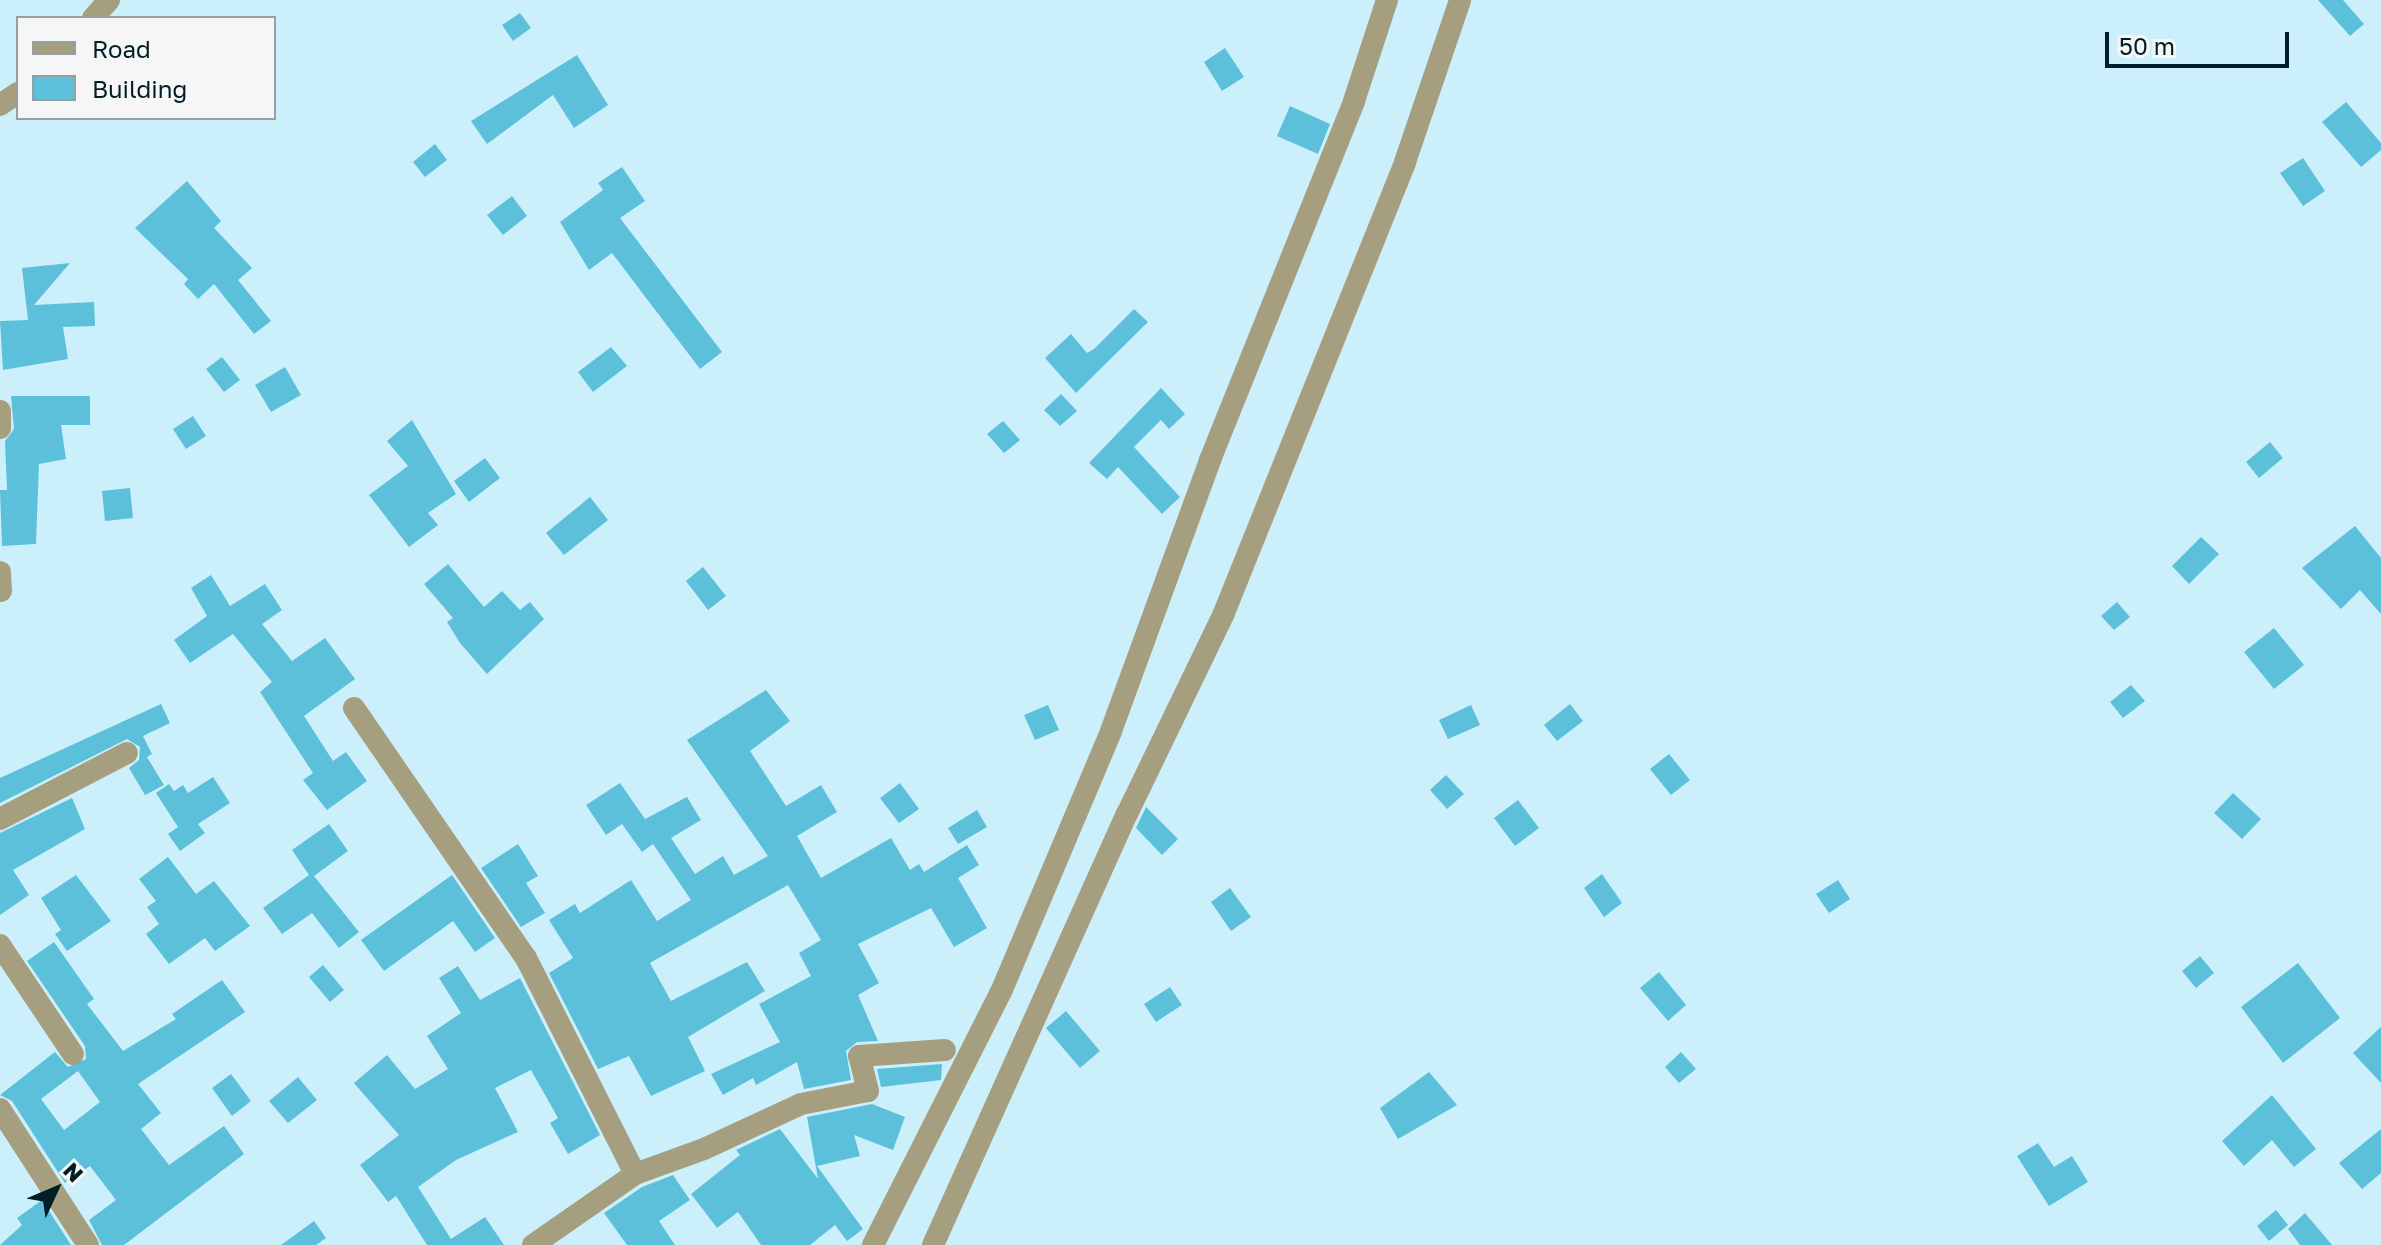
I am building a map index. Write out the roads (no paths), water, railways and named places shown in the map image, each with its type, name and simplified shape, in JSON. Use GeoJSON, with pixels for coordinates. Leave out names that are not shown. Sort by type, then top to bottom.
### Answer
{"type":"FeatureCollection","features":[{"type":"Feature","properties":{"kind":"street"},"geometry":{"type":"LineString","coordinates":[[95,16],[109,0]]}},
{"type":"Feature","properties":{"kind":"street"},"geometry":{"type":"LineString","coordinates":[[873,1245],[1001,992],[1111,731],[1210,460],[1354,101],[1387,0]]}},
{"type":"Feature","properties":{"kind":"street"},"geometry":{"type":"LineString","coordinates":[[933,1245],[1127,814],[1224,613],[1405,162],[1460,0]]}},
{"type":"Feature","properties":{"kind":"street"},"geometry":{"type":"LineString","coordinates":[[0,411],[0,428]]}},
{"type":"Feature","properties":{"kind":"street"},"geometry":{"type":"LineString","coordinates":[[0,572],[1,591]]}},
{"type":"Feature","properties":{"kind":"street"},"geometry":{"type":"LineString","coordinates":[[354,708],[526,958],[635,1174]]}},
{"type":"Feature","properties":{"kind":"street"},"geometry":{"type":"LineString","coordinates":[[0,819],[127,753]]}},
{"type":"Feature","properties":{"kind":"street"},"geometry":{"type":"LineString","coordinates":[[0,945],[73,1054]]}},
{"type":"Feature","properties":{"kind":"street"},"geometry":{"type":"LineString","coordinates":[[533,1245],[635,1174],[704,1149],[801,1104],[868,1091],[859,1056],[945,1050]]}},
{"type":"Feature","properties":{"kind":"street"},"geometry":{"type":"LineString","coordinates":[[0,1109],[88,1245]]}}]}
